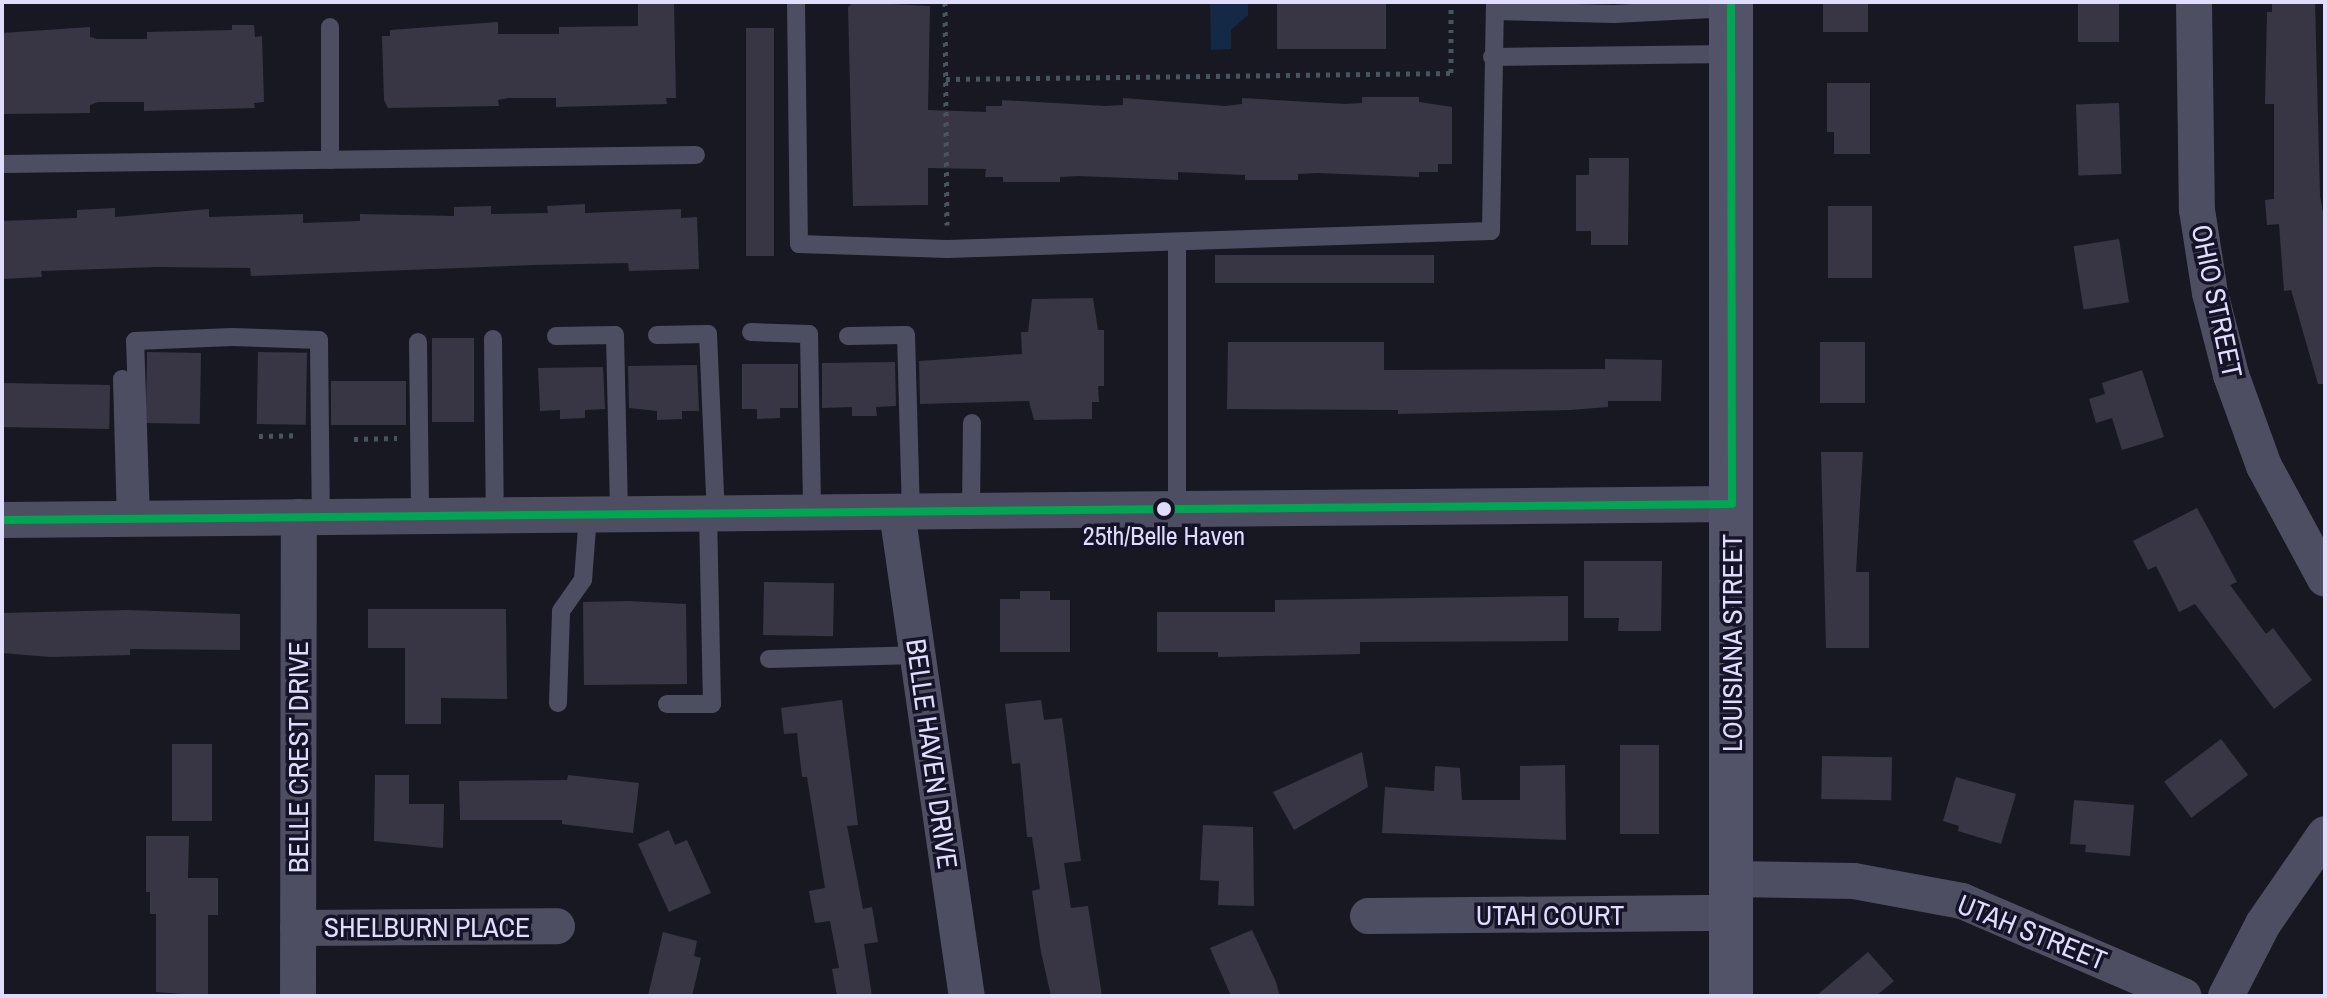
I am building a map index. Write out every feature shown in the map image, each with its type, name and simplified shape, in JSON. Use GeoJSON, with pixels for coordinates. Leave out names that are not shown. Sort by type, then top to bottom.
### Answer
{"type":"FeatureCollection","features":[{"type":"Feature","properties":{"kind":"main road","name":"LOUISIANA STREET"},"geometry":{"type":"LineString","coordinates":[[1731,5],[1731,996]]}},
{"type":"Feature","properties":{"kind":"street","name":"OHIO STREET"},"geometry":{"type":"LineString","coordinates":[[2194,2],[2197,210],[2210,293],[2231,375],[2264,466],[2325,579]]}},
{"type":"Feature","properties":{"kind":"street"},"geometry":{"type":"LineString","coordinates":[[2,520],[1732,504]]}},
{"type":"Feature","properties":{"kind":"street","name":"BELLE HAVEN DRIVE"},"geometry":{"type":"LineString","coordinates":[[904,512],[917,655],[967,996]]}},
{"type":"Feature","properties":{"kind":"street","name":"BELLE CREST DRIVE"},"geometry":{"type":"LineString","coordinates":[[298,996],[310,517]]}},
{"type":"Feature","properties":{"kind":"street"},"geometry":{"type":"LineString","coordinates":[[2226,996],[2263,924],[2325,834]]}},
{"type":"Feature","properties":{"kind":"street","name":"UTAH STREET"},"geometry":{"type":"LineString","coordinates":[[1731,896],[1854,881],[1962,901],[2184,996]]}},
{"type":"Feature","properties":{"kind":"street","name":"UTAH COURT"},"geometry":{"type":"LineString","coordinates":[[1368,916],[1731,896]]}},
{"type":"Feature","properties":{"kind":"street","name":"SHELBURN PLACE"},"geometry":{"type":"LineString","coordinates":[[298,928],[557,926]]}},
{"type":"Feature","properties":{"kind":"lane"},"geometry":{"type":"LineString","coordinates":[[796,2],[799,244],[947,249],[1491,231],[1495,7],[1614,14],[1731,5]]}},
{"type":"Feature","properties":{"kind":"lane"},"geometry":{"type":"LineString","coordinates":[[330,27],[330,160]]}},
{"type":"Feature","properties":{"kind":"lane"},"geometry":{"type":"LineString","coordinates":[[1492,57],[1731,54]]}},
{"type":"Feature","properties":{"kind":"lane"},"geometry":{"type":"LineString","coordinates":[[2,164],[696,155]]}},
{"type":"Feature","properties":{"kind":"lane"},"geometry":{"type":"LineString","coordinates":[[1177,242],[1177,510]]}},
{"type":"Feature","properties":{"kind":"lane"},"geometry":{"type":"LineString","coordinates":[[751,332],[809,334],[812,513]]}},
{"type":"Feature","properties":{"kind":"lane"},"geometry":{"type":"LineString","coordinates":[[657,335],[708,334],[712,704],[667,704]]}},
{"type":"Feature","properties":{"kind":"lane"},"geometry":{"type":"LineString","coordinates":[[556,336],[615,335],[603,515],[583,580],[561,611],[558,703]]}},
{"type":"Feature","properties":{"kind":"lane"},"geometry":{"type":"LineString","coordinates":[[848,336],[906,335],[904,512]]}},
{"type":"Feature","properties":{"kind":"lane"},"geometry":{"type":"LineString","coordinates":[[134,519],[135,341],[232,337],[319,340],[310,517]]}},
{"type":"Feature","properties":{"kind":"lane"},"geometry":{"type":"LineString","coordinates":[[493,339],[495,516]]}},
{"type":"Feature","properties":{"kind":"lane"},"geometry":{"type":"LineString","coordinates":[[418,342],[420,516]]}},
{"type":"Feature","properties":{"kind":"lane"},"geometry":{"type":"LineString","coordinates":[[122,379],[134,519]]}},
{"type":"Feature","properties":{"kind":"lane"},"geometry":{"type":"LineString","coordinates":[[971,512],[972,423]]}},
{"type":"Feature","properties":{"kind":"lane"},"geometry":{"type":"LineString","coordinates":[[769,659],[917,655]]}},
{"type":"Feature","properties":{"kind":"path"},"geometry":{"type":"LineString","coordinates":[[945,2],[947,249]]}},
{"type":"Feature","properties":{"kind":"path"},"geometry":{"type":"LineString","coordinates":[[946,79],[1451,73],[1451,2]]}},
{"type":"Feature","properties":{"kind":"path"},"geometry":{"type":"LineString","coordinates":[[259,436],[303,435]]}},
{"type":"Feature","properties":{"kind":"path"},"geometry":{"type":"LineString","coordinates":[[354,439],[414,438]]}},
{"type":"Feature","properties":{"kind":"water"},"geometry":{"type":"Polygon","coordinates":[[[1210,2],[1248,2],[1248,15],[1231,30],[1231,49],[1211,50],[1210,2]]]}},
{"type":"Feature","properties":{"kind":"building"},"geometry":{"type":"Polygon","coordinates":[[[638,2],[674,2],[676,98],[666,98],[667,104],[556,107],[556,98],[508,98],[498,100],[499,106],[388,108],[384,100],[382,36],[390,36],[390,30],[498,22],[498,34],[559,34],[559,27],[638,26],[638,2]]]}},
{"type":"Feature","properties":{"kind":"building"},"geometry":{"type":"Polygon","coordinates":[[[854,2],[930,6],[928,110],[986,112],[986,106],[1002,106],[1002,100],[1105,106],[1123,105],[1123,98],[1225,106],[1242,104],[1242,98],[1345,104],[1362,103],[1362,97],[1419,97],[1419,102],[1452,107],[1452,164],[1438,164],[1438,172],[1419,172],[1419,177],[1317,173],[1298,174],[1298,180],[1245,180],[1245,175],[1178,172],[1178,180],[1078,176],[1060,177],[1060,182],[1003,182],[1003,177],[985,177],[986,169],[928,168],[928,205],[853,206],[848,7],[854,2]]]}},
{"type":"Feature","properties":{"kind":"building"},"geometry":{"type":"Polygon","coordinates":[[[1277,2],[1386,2],[1386,49],[1277,49],[1277,2]]]}},
{"type":"Feature","properties":{"kind":"building"},"geometry":{"type":"Polygon","coordinates":[[[1823,2],[1868,2],[1868,32],[1823,32],[1823,2]]]}},
{"type":"Feature","properties":{"kind":"building"},"geometry":{"type":"Polygon","coordinates":[[[2078,2],[2119,2],[2119,42],[2078,42],[2078,2]]]}},
{"type":"Feature","properties":{"kind":"building"},"geometry":{"type":"Polygon","coordinates":[[[2272,2],[2315,2],[2320,196],[2325,224],[2325,384],[2318,384],[2291,290],[2284,291],[2279,224],[2267,225],[2265,200],[2274,199],[2274,104],[2265,104],[2267,12],[2272,12],[2272,2]]]}},
{"type":"Feature","properties":{"kind":"building"},"geometry":{"type":"Polygon","coordinates":[[[232,25],[254,25],[255,37],[262,36],[264,102],[254,103],[255,108],[144,111],[144,102],[98,102],[90,105],[90,113],[2,114],[2,33],[90,27],[90,37],[97,39],[147,39],[147,32],[232,30],[232,25]]]}},
{"type":"Feature","properties":{"kind":"building"},"geometry":{"type":"Polygon","coordinates":[[[746,28],[774,28],[774,256],[746,256],[746,28]]]}},
{"type":"Feature","properties":{"kind":"building"},"geometry":{"type":"Polygon","coordinates":[[[1827,83],[1870,83],[1870,154],[1834,154],[1834,132],[1827,132],[1827,83]]]}},
{"type":"Feature","properties":{"kind":"building"},"geometry":{"type":"Polygon","coordinates":[[[2119,103],[2121,174],[2079,175],[2076,105],[2119,103]]]}},
{"type":"Feature","properties":{"kind":"building"},"geometry":{"type":"Polygon","coordinates":[[[1589,158],[1629,158],[1628,245],[1591,245],[1591,231],[1576,231],[1576,175],[1589,175],[1589,158]]]}},
{"type":"Feature","properties":{"kind":"building"},"geometry":{"type":"Polygon","coordinates":[[[585,204],[585,213],[681,209],[681,218],[697,217],[699,269],[629,271],[628,263],[251,276],[250,268],[157,267],[41,271],[42,277],[2,279],[2,221],[77,218],[77,210],[115,208],[115,217],[209,209],[209,217],[303,214],[303,223],[360,221],[360,214],[454,216],[454,207],[491,206],[491,214],[548,213],[547,206],[585,204]]]}},
{"type":"Feature","properties":{"kind":"building"},"geometry":{"type":"Polygon","coordinates":[[[1828,206],[1872,206],[1872,278],[1828,278],[1828,206]]]}},
{"type":"Feature","properties":{"kind":"building"},"geometry":{"type":"Polygon","coordinates":[[[2119,239],[2129,302],[2084,309],[2074,246],[2119,239]]]}},
{"type":"Feature","properties":{"kind":"building"},"geometry":{"type":"Polygon","coordinates":[[[1215,255],[1434,255],[1434,283],[1215,283],[1215,255]]]}},
{"type":"Feature","properties":{"kind":"building"},"geometry":{"type":"Polygon","coordinates":[[[1093,298],[1098,330],[1104,330],[1104,386],[1098,386],[1099,402],[1092,402],[1092,419],[1034,420],[1029,401],[920,404],[919,361],[1022,354],[1021,332],[1028,332],[1032,299],[1093,298]]]}},
{"type":"Feature","properties":{"kind":"building"},"geometry":{"type":"Polygon","coordinates":[[[432,338],[474,338],[474,422],[432,422],[432,338]]]}},
{"type":"Feature","properties":{"kind":"building"},"geometry":{"type":"Polygon","coordinates":[[[1228,342],[1384,342],[1384,370],[1605,369],[1605,359],[1662,360],[1661,401],[1608,401],[1608,407],[1570,410],[1398,414],[1398,410],[1227,409],[1228,342]]]}},
{"type":"Feature","properties":{"kind":"building"},"geometry":{"type":"Polygon","coordinates":[[[1820,342],[1865,342],[1865,403],[1820,403],[1820,342]]]}},
{"type":"Feature","properties":{"kind":"building"},"geometry":{"type":"Polygon","coordinates":[[[147,352],[201,353],[200,424],[146,423],[147,352]]]}},
{"type":"Feature","properties":{"kind":"building"},"geometry":{"type":"Polygon","coordinates":[[[258,352],[307,353],[306,425],[257,424],[258,352]]]}},
{"type":"Feature","properties":{"kind":"building"},"geometry":{"type":"Polygon","coordinates":[[[895,362],[896,406],[876,407],[877,416],[852,416],[852,407],[822,408],[822,363],[895,362]]]}},
{"type":"Feature","properties":{"kind":"building"},"geometry":{"type":"Polygon","coordinates":[[[742,364],[798,364],[798,408],[780,408],[780,418],[757,419],[757,409],[742,409],[742,364]]]}},
{"type":"Feature","properties":{"kind":"building"},"geometry":{"type":"Polygon","coordinates":[[[697,365],[699,411],[682,411],[682,419],[657,420],[657,411],[629,408],[628,366],[697,365]]]}},
{"type":"Feature","properties":{"kind":"building"},"geometry":{"type":"Polygon","coordinates":[[[603,367],[605,409],[585,410],[585,418],[560,419],[560,410],[540,411],[538,368],[603,367]]]}},
{"type":"Feature","properties":{"kind":"building"},"geometry":{"type":"Polygon","coordinates":[[[2142,370],[2164,437],[2122,450],[2112,418],[2096,423],[2089,399],[2105,394],[2102,383],[2142,370]]]}},
{"type":"Feature","properties":{"kind":"building"},"geometry":{"type":"Polygon","coordinates":[[[331,381],[406,381],[406,425],[331,425],[331,381]]]}},
{"type":"Feature","properties":{"kind":"building"},"geometry":{"type":"Polygon","coordinates":[[[2,383],[110,385],[109,429],[2,427],[2,383]]]}},
{"type":"Feature","properties":{"kind":"building"},"geometry":{"type":"Polygon","coordinates":[[[1821,452],[1863,452],[1856,572],[1869,572],[1869,648],[1826,648],[1821,452]]]}},
{"type":"Feature","properties":{"kind":"building"},"geometry":{"type":"Polygon","coordinates":[[[2197,508],[2237,582],[2230,585],[2266,634],[2273,628],[2312,680],[2274,709],[2195,604],[2179,612],[2156,566],[2148,570],[2133,541],[2197,508]]]}},
{"type":"Feature","properties":{"kind":"building"},"geometry":{"type":"Polygon","coordinates":[[[1584,561],[1662,561],[1661,631],[1618,631],[1619,618],[1584,618],[1584,561]]]}},
{"type":"Feature","properties":{"kind":"building"},"geometry":{"type":"Polygon","coordinates":[[[764,582],[834,583],[833,636],[763,635],[764,582]]]}},
{"type":"Feature","properties":{"kind":"building"},"geometry":{"type":"Polygon","coordinates":[[[1020,591],[1050,591],[1050,600],[1070,600],[1070,652],[1000,652],[1000,599],[1020,599],[1020,591]]]}},
{"type":"Feature","properties":{"kind":"building"},"geometry":{"type":"Polygon","coordinates":[[[1568,596],[1568,641],[1360,642],[1360,654],[1218,657],[1218,652],[1157,652],[1157,612],[1275,612],[1275,600],[1568,596]]]}},
{"type":"Feature","properties":{"kind":"building"},"geometry":{"type":"Polygon","coordinates":[[[583,602],[686,604],[687,684],[584,685],[583,602]]]}},
{"type":"Feature","properties":{"kind":"building"},"geometry":{"type":"Polygon","coordinates":[[[368,609],[506,609],[507,699],[441,698],[441,724],[405,724],[405,648],[368,648],[368,609]]]}},
{"type":"Feature","properties":{"kind":"building"},"geometry":{"type":"Polygon","coordinates":[[[128,610],[240,614],[240,650],[130,649],[130,655],[50,657],[2,653],[2,613],[128,610]]]}},
{"type":"Feature","properties":{"kind":"building"},"geometry":{"type":"Polygon","coordinates":[[[842,700],[858,825],[847,826],[863,909],[872,907],[878,942],[864,944],[872,996],[837,996],[832,969],[839,968],[830,921],[815,923],[809,891],[825,888],[807,777],[802,777],[797,733],[784,734],[781,708],[842,700]]]}},
{"type":"Feature","properties":{"kind":"building"},"geometry":{"type":"Polygon","coordinates":[[[1041,700],[1044,720],[1062,718],[1081,861],[1064,863],[1071,908],[1088,906],[1102,996],[1051,996],[1041,952],[1032,891],[1040,889],[1032,837],[1027,837],[1020,763],[1012,764],[1005,704],[1041,700]]]}},
{"type":"Feature","properties":{"kind":"building"},"geometry":{"type":"Polygon","coordinates":[[[2221,739],[2248,775],[2191,818],[2164,782],[2221,739]]]}},
{"type":"Feature","properties":{"kind":"building"},"geometry":{"type":"Polygon","coordinates":[[[172,744],[212,744],[212,821],[172,821],[172,744]]]}},
{"type":"Feature","properties":{"kind":"building"},"geometry":{"type":"Polygon","coordinates":[[[1620,745],[1659,745],[1659,834],[1620,834],[1620,745]]]}},
{"type":"Feature","properties":{"kind":"building"},"geometry":{"type":"Polygon","coordinates":[[[1362,752],[1368,787],[1294,830],[1273,792],[1362,752]]]}},
{"type":"Feature","properties":{"kind":"building"},"geometry":{"type":"Polygon","coordinates":[[[1822,756],[1892,757],[1891,800],[1821,799],[1822,756]]]}},
{"type":"Feature","properties":{"kind":"building"},"geometry":{"type":"Polygon","coordinates":[[[1565,765],[1566,840],[1382,833],[1385,787],[1434,791],[1435,766],[1460,768],[1462,800],[1520,800],[1520,766],[1565,765]]]}},
{"type":"Feature","properties":{"kind":"building"},"geometry":{"type":"Polygon","coordinates":[[[375,775],[409,775],[409,804],[444,804],[443,848],[374,841],[375,775]]]}},
{"type":"Feature","properties":{"kind":"building"},"geometry":{"type":"Polygon","coordinates":[[[568,775],[639,783],[633,833],[562,824],[562,820],[460,820],[459,781],[567,780],[568,775]]]}},
{"type":"Feature","properties":{"kind":"building"},"geometry":{"type":"Polygon","coordinates":[[[1956,777],[2016,794],[2001,844],[1958,831],[1959,826],[1943,821],[1956,777]]]}},
{"type":"Feature","properties":{"kind":"building"},"geometry":{"type":"Polygon","coordinates":[[[2074,800],[2134,805],[2130,856],[2085,852],[2086,845],[2070,844],[2074,800]]]}},
{"type":"Feature","properties":{"kind":"building"},"geometry":{"type":"Polygon","coordinates":[[[1203,825],[1253,827],[1254,906],[1218,905],[1219,881],[1200,880],[1203,825]]]}},
{"type":"Feature","properties":{"kind":"building"},"geometry":{"type":"Polygon","coordinates":[[[669,830],[675,845],[687,840],[711,893],[669,912],[638,844],[669,830]]]}},
{"type":"Feature","properties":{"kind":"building"},"geometry":{"type":"Polygon","coordinates":[[[146,836],[189,836],[188,878],[218,878],[218,915],[208,915],[208,996],[156,992],[156,914],[150,914],[150,892],[146,892],[146,836]]]}},
{"type":"Feature","properties":{"kind":"building"},"geometry":{"type":"Polygon","coordinates":[[[1252,930],[1280,996],[1231,996],[1210,948],[1252,930]]]}},
{"type":"Feature","properties":{"kind":"building"},"geometry":{"type":"Polygon","coordinates":[[[663,932],[697,941],[694,956],[701,958],[692,996],[648,996],[663,932]]]}},
{"type":"Feature","properties":{"kind":"building"},"geometry":{"type":"Polygon","coordinates":[[[1868,952],[1894,981],[1876,996],[1816,996],[1868,952]]]}},
{"type":"Feature","properties":{"kind":"transit line"},"geometry":{"type":"LineString","coordinates":[[2,520],[1732,504],[1731,2]]}},
{"type":"Feature","properties":{"kind":"place","name":"25th/Belle Haven"},"geometry":{"type":"Point","coordinates":[1164,509]}}]}
